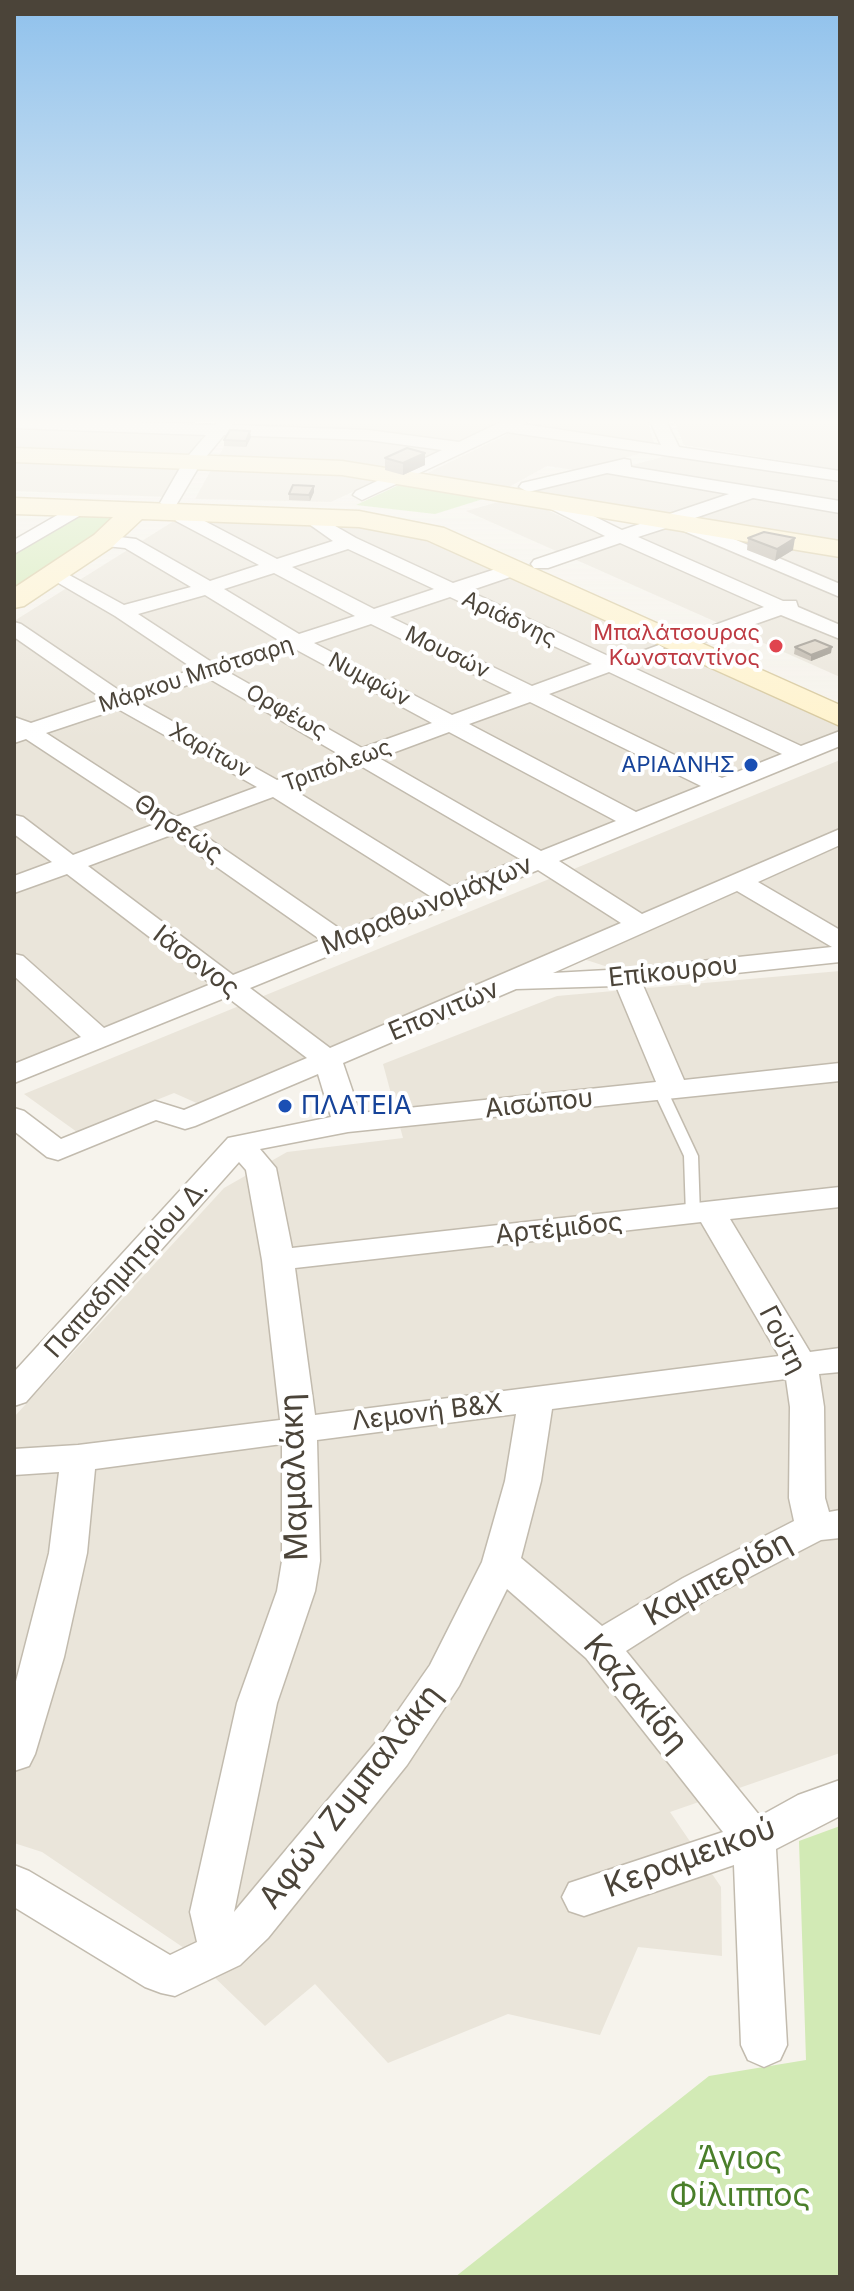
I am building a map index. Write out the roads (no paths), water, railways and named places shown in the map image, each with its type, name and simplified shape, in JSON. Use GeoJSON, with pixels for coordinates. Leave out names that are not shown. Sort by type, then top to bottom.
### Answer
{"type":"FeatureCollection","features":[{"type":"Feature","properties":{"kind":"main road"},"geometry":{"type":"LineString","coordinates":[[14,600],[103,541],[119,526]]}},
{"type":"Feature","properties":{"kind":"main road"},"geometry":{"type":"LineString","coordinates":[[103,541],[138,526]]}},
{"type":"Feature","properties":{"kind":"main road"},"geometry":{"type":"LineString","coordinates":[[394,526],[435,534],[528,567],[700,637],[840,699]]}},
{"type":"Feature","properties":{"kind":"main road"},"geometry":{"type":"LineString","coordinates":[[445,526],[461,530],[528,567],[840,717]]}},
{"type":"Feature","properties":{"kind":"main road"},"geometry":{"type":"LineString","coordinates":[[699,526],[840,549]]}},
{"type":"Feature","properties":{"kind":"street"},"geometry":{"type":"LineString","coordinates":[[14,548],[50,526]]}},
{"type":"Feature","properties":{"kind":"street","name":"Μουσών"},"geometry":{"type":"LineString","coordinates":[[200,526],[375,618],[720,786]]}},
{"type":"Feature","properties":{"kind":"street","name":"Αριάδνης"},"geometry":{"type":"LineString","coordinates":[[321,526],[450,592],[799,753]]}},
{"type":"Feature","properties":{"kind":"street"},"geometry":{"type":"LineString","coordinates":[[597,526],[840,633]]}},
{"type":"Feature","properties":{"kind":"street","name":"Μάρκου Μπότσαρη"},"geometry":{"type":"LineString","coordinates":[[18,730],[661,526]]}},
{"type":"Feature","properties":{"kind":"street"},"geometry":{"type":"LineString","coordinates":[[685,526],[838,588]]}},
{"type":"Feature","properties":{"kind":"street","name":"Νυμφών"},"geometry":{"type":"LineString","coordinates":[[103,541],[129,543],[295,641],[636,822]]}},
{"type":"Feature","properties":{"kind":"street"},"geometry":{"type":"LineString","coordinates":[[122,612],[208,588],[349,542]]}},
{"type":"Feature","properties":{"kind":"street","name":"Ορφέως"},"geometry":{"type":"LineString","coordinates":[[53,574],[122,612],[211,671],[364,756],[541,861],[641,925]]}},
{"type":"Feature","properties":{"kind":"street"},"geometry":{"type":"LineString","coordinates":[[700,637],[838,588]]}},
{"type":"Feature","properties":{"kind":"street","name":"Χαρίτων"},"geometry":{"type":"LineString","coordinates":[[14,628],[119,700],[275,788],[449,897]]}},
{"type":"Feature","properties":{"kind":"street","name":"Τριπόλεως"},"geometry":{"type":"LineString","coordinates":[[14,885],[609,665]]}},
{"type":"Feature","properties":{"kind":"street","name":"Θησεώς"},"geometry":{"type":"LineString","coordinates":[[18,730],[174,826],[339,940]]}},
{"type":"Feature","properties":{"kind":"street","name":"Μαραθωνομάχων"},"geometry":{"type":"LineString","coordinates":[[14,1074],[840,738]]}},
{"type":"Feature","properties":{"kind":"street","name":"Ιάσονος"},"geometry":{"type":"LineString","coordinates":[[14,822],[229,988],[328,1060]]}},
{"type":"Feature","properties":{"kind":"street","name":"Επονιτών"},"geometry":{"type":"LineString","coordinates":[[14,1117],[58,1151],[155,1110],[185,1120],[506,984],[840,836]]}},
{"type":"Feature","properties":{"kind":"street"},"geometry":{"type":"LineString","coordinates":[[740,882],[840,941]]}},
{"type":"Feature","properties":{"kind":"street","name":"Επίκουρου"},"geometry":{"type":"LineString","coordinates":[[506,984],[626,977],[840,954]]}},
{"type":"Feature","properties":{"kind":"street"},"geometry":{"type":"LineString","coordinates":[[14,962],[101,1040]]}},
{"type":"Feature","properties":{"kind":"street","name":"Γούτη"},"geometry":{"type":"LineString","coordinates":[[626,977],[667,1092]]}},
{"type":"Feature","properties":{"kind":"street"},"geometry":{"type":"LineString","coordinates":[[328,1060],[348,1123]]}},
{"type":"Feature","properties":{"kind":"street","name":"Αισώπου"},"geometry":{"type":"LineString","coordinates":[[239,1144],[348,1123],[840,1072]]}},
{"type":"Feature","properties":{"kind":"street","name":"Μαμαλάκη"},"geometry":{"type":"LineString","coordinates":[[224,1951],[215,1933],[212,1912],[257,1703],[296,1591],[301,1561],[299,1429],[278,1260],[261,1168],[239,1144]]}},
{"type":"Feature","properties":{"kind":"street","name":"Παπαδημητρίου Δ."},"geometry":{"type":"LineString","coordinates":[[14,1394],[239,1144]]}},
{"type":"Feature","properties":{"kind":"street","name":"Αρτέμιδος"},"geometry":{"type":"LineString","coordinates":[[278,1260],[840,1197]]}},
{"type":"Feature","properties":{"kind":"street","name":"Γούτη"},"geometry":{"type":"LineString","coordinates":[[702,1214],[801,1365],[807,1407],[807,1498],[827,1525]]}},
{"type":"Feature","properties":{"kind":"street","name":"Λεμονή Β&Χ"},"geometry":{"type":"LineString","coordinates":[[14,1462],[78,1458],[840,1360]]}},
{"type":"Feature","properties":{"kind":"street","name":"Αφών Ζυμπαλάκη"},"geometry":{"type":"LineString","coordinates":[[14,1884],[34,1893],[145,1965],[175,1976],[224,1951],[252,1924],[392,1753],[445,1675],[501,1562],[523,1481],[536,1399]]}},
{"type":"Feature","properties":{"kind":"street"},"geometry":{"type":"LineString","coordinates":[[14,1754],[44,1657],[68,1553],[78,1458]]}},
{"type":"Feature","properties":{"kind":"street","name":"Καμπερίδη"},"geometry":{"type":"LineString","coordinates":[[600,1647],[696,1588],[827,1525]]}},
{"type":"Feature","properties":{"kind":"street","name":"Καζακίδη"},"geometry":{"type":"LineString","coordinates":[[501,1562],[600,1647],[754,1840]]}},
{"type":"Feature","properties":{"kind":"street","name":"Κεραμεικού"},"geometry":{"type":"LineString","coordinates":[[584,1897],[754,1840],[813,1808],[840,1798]]}},
{"type":"Feature","properties":{"kind":"street"},"geometry":{"type":"LineString","coordinates":[[754,1840],[764,2045]]}},
{"type":"Feature","properties":{"kind":"lane","name":"Τριπόλεως"},"geometry":{"type":"LineString","coordinates":[[609,665],[659,648]]}},
{"type":"Feature","properties":{"kind":"lane","name":"Γούτη"},"geometry":{"type":"LineString","coordinates":[[667,1092],[691,1156],[702,1214]]}},
{"type":"Feature","properties":{"kind":"place","name":"Μπαλάτσουρας Κωνσταντίνος"},"geometry":{"type":"Point","coordinates":[776,646]}},
{"type":"Feature","properties":{"kind":"place","name":"ΑΡΙΑΔΝΗΣ"},"geometry":{"type":"Point","coordinates":[751,765]}},
{"type":"Feature","properties":{"kind":"place","name":"ΠΛΑΤΕΙΑ"},"geometry":{"type":"Point","coordinates":[285,1106]}},
{"type":"Feature","properties":{"kind":"park label","name":"Άγιος Φίλιππος"},"geometry":{"type":"Point","coordinates":[740,2178]}}]}
